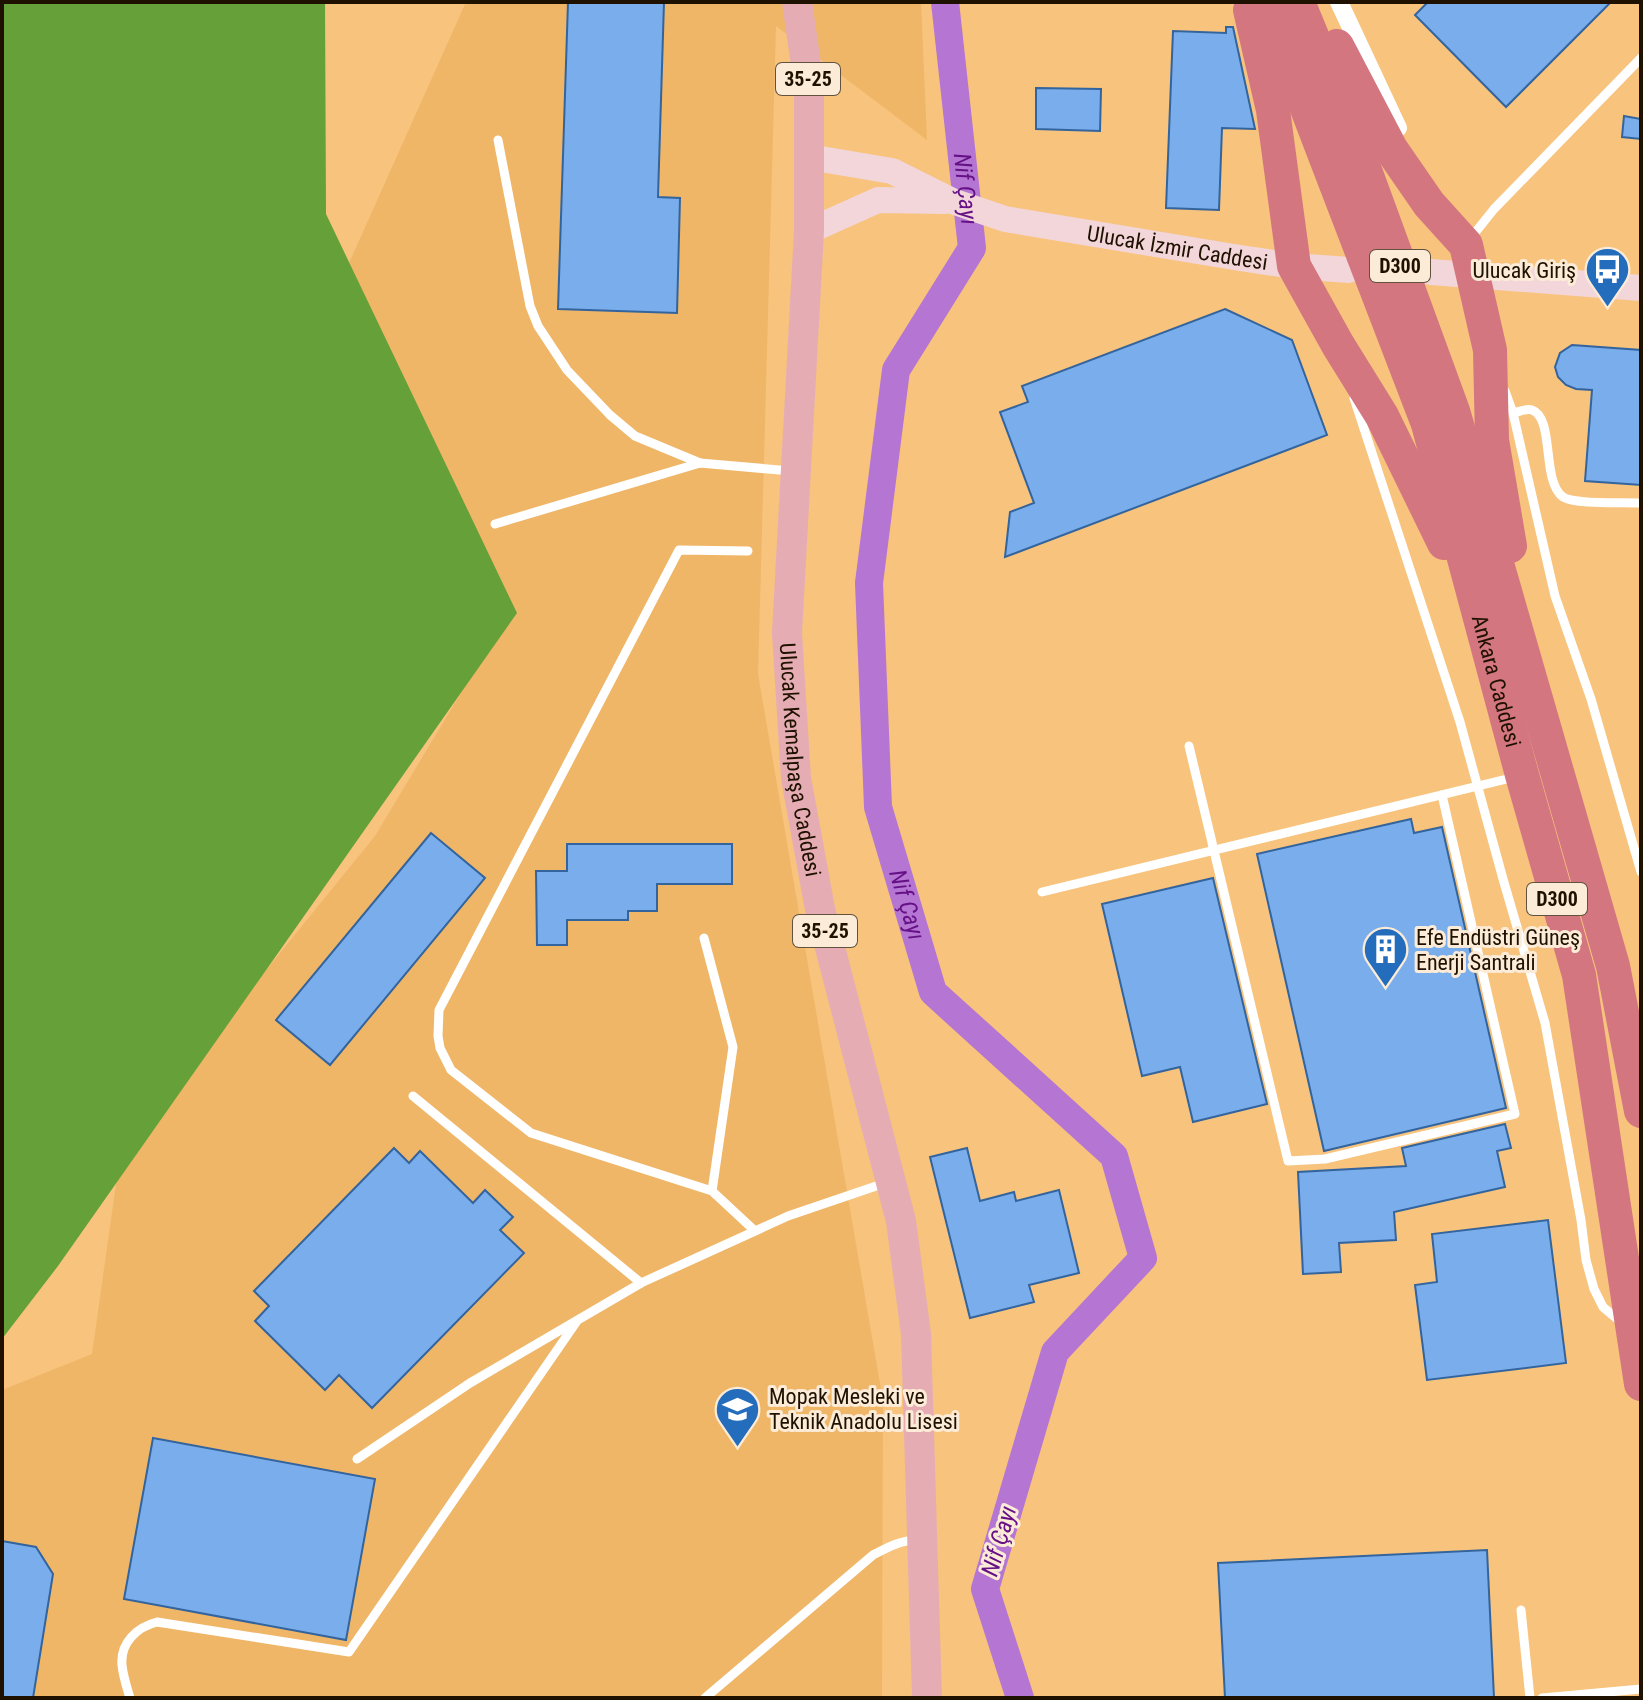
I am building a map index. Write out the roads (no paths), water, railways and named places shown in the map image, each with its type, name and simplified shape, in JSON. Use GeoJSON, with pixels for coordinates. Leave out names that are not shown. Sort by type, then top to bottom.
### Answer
{"type":"FeatureCollection","features":[{"type":"Feature","properties":{"kind":"highway"},"geometry":{"type":"LineString","coordinates":[[1247,2],[1273,110],[1294,266],[1382,416],[1441,536],[1498,684]]}},
{"type":"Feature","properties":{"kind":"highway","name":"Ankara Caddesi"},"geometry":{"type":"LineString","coordinates":[[1266,2],[1428,424],[1579,975],[1641,1384]]}},
{"type":"Feature","properties":{"kind":"highway","name":"Ankara Caddesi"},"geometry":{"type":"LineString","coordinates":[[1298,2],[1347,121],[1453,411],[1613,966],[1641,1111]]}},
{"type":"Feature","properties":{"kind":"highway"},"geometry":{"type":"LineString","coordinates":[[1314,2],[1391,149],[1469,260],[1490,350],[1492,440],[1537,708]]}},
{"type":"Feature","properties":{"kind":"main road","name":"Ulucak Kemalpaşa Caddesi"},"geometry":{"type":"LineString","coordinates":[[797,2],[809,85],[809,231],[787,633],[796,778],[820,909],[901,1221],[916,1334],[927,1698]]}},
{"type":"Feature","properties":{"kind":"street"},"geometry":{"type":"LineString","coordinates":[[1339,2],[1411,156],[1429,204]]}},
{"type":"Feature","properties":{"kind":"street"},"geometry":{"type":"LineString","coordinates":[[809,157],[892,171],[952,201]]}},
{"type":"Feature","properties":{"kind":"street"},"geometry":{"type":"LineString","coordinates":[[809,231],[878,200],[952,201]]}},
{"type":"Feature","properties":{"kind":"street","name":"Ulucak İzmir Caddesi"},"geometry":{"type":"LineString","coordinates":[[952,201],[1005,219],[1294,266],[1349,270]]}},
{"type":"Feature","properties":{"kind":"street"},"geometry":{"type":"LineString","coordinates":[[1431,272],[1469,260],[1641,288]]}},
{"type":"Feature","properties":{"kind":"lane"},"geometry":{"type":"LineString","coordinates":[[1469,260],[1494,209],[1641,58]]}},
{"type":"Feature","properties":{"kind":"lane"},"geometry":{"type":"LineString","coordinates":[[498,140],[530,306],[538,326],[567,370],[635,436],[700,463],[796,471]]}},
{"type":"Feature","properties":{"kind":"lane"},"geometry":{"type":"LineString","coordinates":[[1338,345],[1460,722],[1545,1023],[1586,1260],[1594,1289],[1603,1307],[1616,1318],[1631,1318]]}},
{"type":"Feature","properties":{"kind":"lane"},"geometry":{"type":"LineString","coordinates":[[1490,350],[1513,413],[1555,596],[1591,699],[1641,872]]}},
{"type":"Feature","properties":{"kind":"lane"},"geometry":{"type":"LineString","coordinates":[[1513,413],[1532,410],[1541,419],[1554,484],[1561,495],[1577,501],[1639,503]]}},
{"type":"Feature","properties":{"kind":"lane"},"geometry":{"type":"LineString","coordinates":[[495,524],[700,463]]}},
{"type":"Feature","properties":{"kind":"lane"},"geometry":{"type":"LineString","coordinates":[[748,551],[679,550],[439,1010],[437,1023],[440,1048],[451,1070],[531,1133],[712,1191],[755,1231]]}},
{"type":"Feature","properties":{"kind":"lane"},"geometry":{"type":"LineString","coordinates":[[1189,746],[1288,1161],[1325,1159],[1515,1114],[1442,795]]}},
{"type":"Feature","properties":{"kind":"lane"},"geometry":{"type":"LineString","coordinates":[[1042,892],[1522,775]]}},
{"type":"Feature","properties":{"kind":"lane"},"geometry":{"type":"LineString","coordinates":[[704,938],[733,1047],[712,1191]]}},
{"type":"Feature","properties":{"kind":"lane"},"geometry":{"type":"LineString","coordinates":[[413,1096],[641,1283]]}},
{"type":"Feature","properties":{"kind":"lane"},"geometry":{"type":"LineString","coordinates":[[357,1459],[470,1383],[641,1283],[788,1216],[890,1182]]}},
{"type":"Feature","properties":{"kind":"lane"},"geometry":{"type":"LineString","coordinates":[[130,1698],[122,1665],[125,1647],[141,1628],[157,1622],[349,1652],[577,1321]]}},
{"type":"Feature","properties":{"kind":"lane"},"geometry":{"type":"LineString","coordinates":[[705,1698],[873,1555],[908,1540],[922,1540]]}},
{"type":"Feature","properties":{"kind":"lane"},"geometry":{"type":"LineString","coordinates":[[1521,1610],[1530,1698]]}},
{"type":"Feature","properties":{"kind":"lane"},"geometry":{"type":"LineString","coordinates":[[1542,1698],[1641,1689]]}},
{"type":"Feature","properties":{"kind":"waterway","name":"Nif Çayı"},"geometry":{"type":"LineString","coordinates":[[945,2],[972,248],[896,370],[869,583],[878,807],[933,992],[1114,1156],[1143,1258],[1055,1352],[985,1589],[1020,1698]]}},
{"type":"Feature","properties":{"kind":"place","name":"Ulucak Giriş"},"geometry":{"type":"Point","coordinates":[1607,309]}},
{"type":"Feature","properties":{"kind":"place","name":"Efe Endüstri Güneş Enerji Santrali"},"geometry":{"type":"Point","coordinates":[1385,989]}},
{"type":"Feature","properties":{"kind":"place","name":"Mopak Mesleki ve Teknik Anadolu Lisesi"},"geometry":{"type":"Point","coordinates":[738,1448]}}]}
